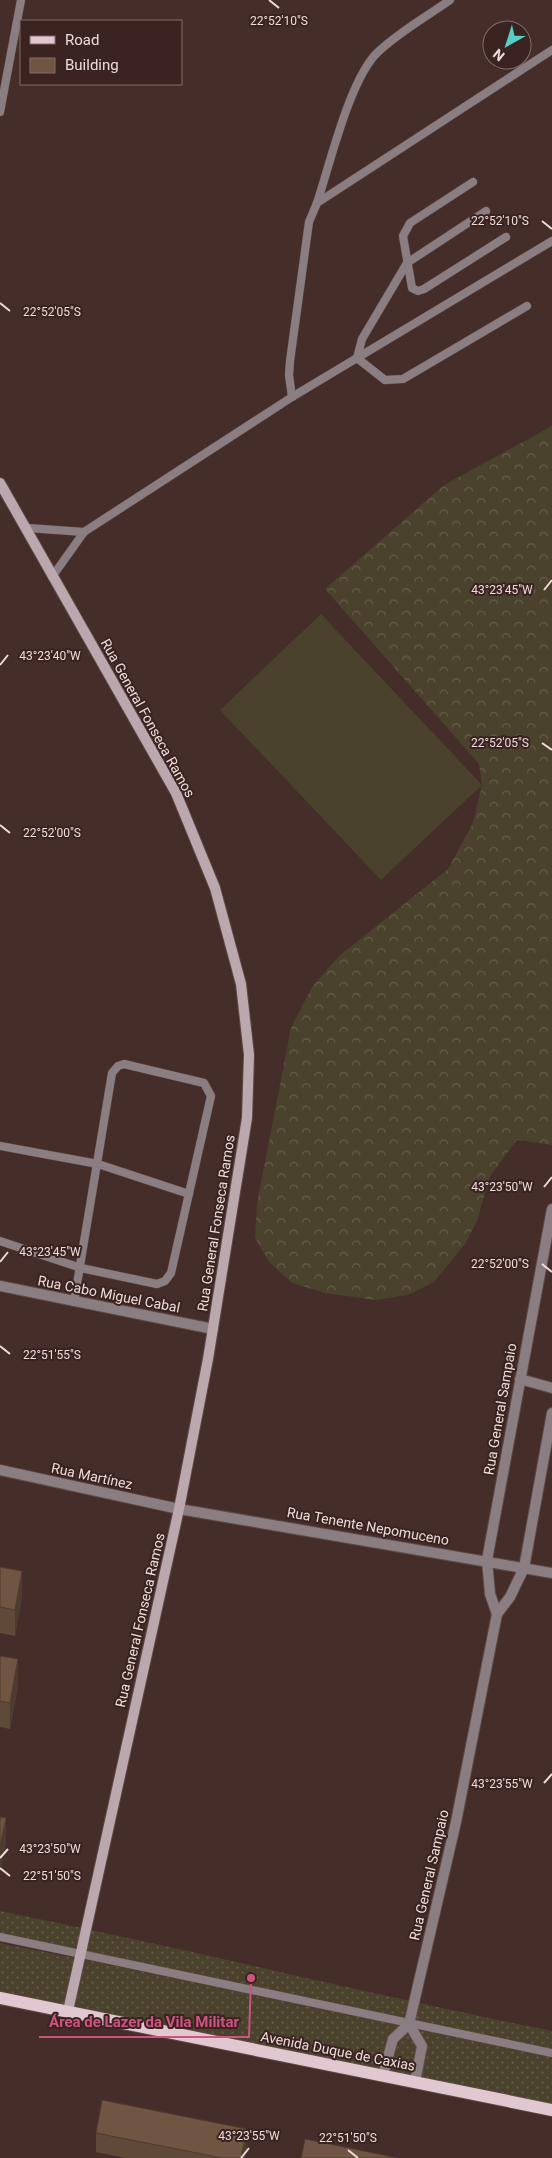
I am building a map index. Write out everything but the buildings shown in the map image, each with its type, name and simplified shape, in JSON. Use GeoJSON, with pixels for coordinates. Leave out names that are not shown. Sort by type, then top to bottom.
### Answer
{"type":"FeatureCollection","features":[{"type":"Feature","properties":{"kind":"main road","name":"Avenida Duque de Caxias"},"geometry":{"type":"LineString","coordinates":[[0,1998],[552,2110]]}},
{"type":"Feature","properties":{"kind":"street","name":"Rua General Fonseca Ramos"},"geometry":{"type":"LineString","coordinates":[[0,483],[28,528],[52,577],[176,793],[215,888],[241,984],[249,1054],[247,1118],[213,1328],[179,1509],[68,2012]]}},
{"type":"Feature","properties":{"kind":"street","name":"Rua General Sampaio"},"geometry":{"type":"LineString","coordinates":[[497,1614],[490,1594],[487,1560],[552,1209]]}},
{"type":"Feature","properties":{"kind":"street","name":"Rua Cabo Miguel Cabal"},"geometry":{"type":"LineString","coordinates":[[0,1286],[213,1328]]}},
{"type":"Feature","properties":{"kind":"street"},"geometry":{"type":"LineString","coordinates":[[520,1379],[552,1388]]}},
{"type":"Feature","properties":{"kind":"street","name":"Rua General Sampaio"},"geometry":{"type":"LineString","coordinates":[[409,2024],[456,1822],[497,1614],[510,1597],[524,1568],[552,1413]]}},
{"type":"Feature","properties":{"kind":"street","name":"Rua Martínez"},"geometry":{"type":"LineString","coordinates":[[0,1470],[179,1509]]}},
{"type":"Feature","properties":{"kind":"street","name":"Rua Tenente Nepomuceno"},"geometry":{"type":"LineString","coordinates":[[179,1509],[487,1560],[552,1573]]}},
{"type":"Feature","properties":{"kind":"street"},"geometry":{"type":"LineString","coordinates":[[383,2075],[393,2039],[409,2024],[422,2046],[415,2082]]}},
{"type":"Feature","properties":{"kind":"lane"},"geometry":{"type":"LineString","coordinates":[[0,112],[21,0]]}},
{"type":"Feature","properties":{"kind":"lane"},"geometry":{"type":"LineString","coordinates":[[292,397],[288,375],[309,222],[356,86],[366,67],[378,52],[450,0]]}},
{"type":"Feature","properties":{"kind":"lane"},"geometry":{"type":"LineString","coordinates":[[317,203],[552,50]]}},
{"type":"Feature","properties":{"kind":"lane"},"geometry":{"type":"LineString","coordinates":[[473,182],[410,222],[403,236],[412,288],[418,291],[506,237]]}},
{"type":"Feature","properties":{"kind":"lane"},"geometry":{"type":"LineString","coordinates":[[357,358],[362,339],[407,262],[486,210]]}},
{"type":"Feature","properties":{"kind":"lane"},"geometry":{"type":"LineString","coordinates":[[52,577],[84,532],[292,397],[552,241]]}},
{"type":"Feature","properties":{"kind":"lane"},"geometry":{"type":"LineString","coordinates":[[357,358],[385,380],[403,379],[527,306]]}},
{"type":"Feature","properties":{"kind":"lane"},"geometry":{"type":"LineString","coordinates":[[28,528],[84,532]]}},
{"type":"Feature","properties":{"kind":"lane"},"geometry":{"type":"LineString","coordinates":[[0,1241],[81,1268],[157,1284],[164,1281],[171,1273],[211,1096],[204,1083],[124,1064],[118,1066],[112,1073],[81,1268],[74,1302]]}},
{"type":"Feature","properties":{"kind":"lane"},"geometry":{"type":"LineString","coordinates":[[0,1146],[98,1164],[189,1194]]}},
{"type":"Feature","properties":{"kind":"lane"},"geometry":{"type":"LineString","coordinates":[[0,1937],[552,2053]]}},
{"type":"Feature","properties":{"kind":"green space"},"geometry":{"type":"Polygon","coordinates":[[[552,426],[552,1145],[517,1140],[490,1176],[477,1221],[465,1244],[434,1282],[408,1295],[375,1300],[325,1293],[292,1283],[270,1263],[255,1238],[257,1203],[291,1028],[312,987],[339,956],[448,869],[473,823],[482,785],[479,764],[325,589],[444,485],[552,426]]]}},
{"type":"Feature","properties":{"kind":"green space"},"geometry":{"type":"Polygon","coordinates":[[[321,614],[482,785],[381,880],[220,710],[321,614]]]}},
{"type":"Feature","properties":{"kind":"green space"},"geometry":{"type":"Polygon","coordinates":[[[0,1911],[552,2031],[552,2114],[0,2003],[0,1943],[372,2017],[0,1937],[0,1911]]]}},
{"type":"Feature","properties":{"kind":"place","name":"Área de Lazer da Vila Militar"},"geometry":{"type":"Point","coordinates":[251,1978]}}]}
